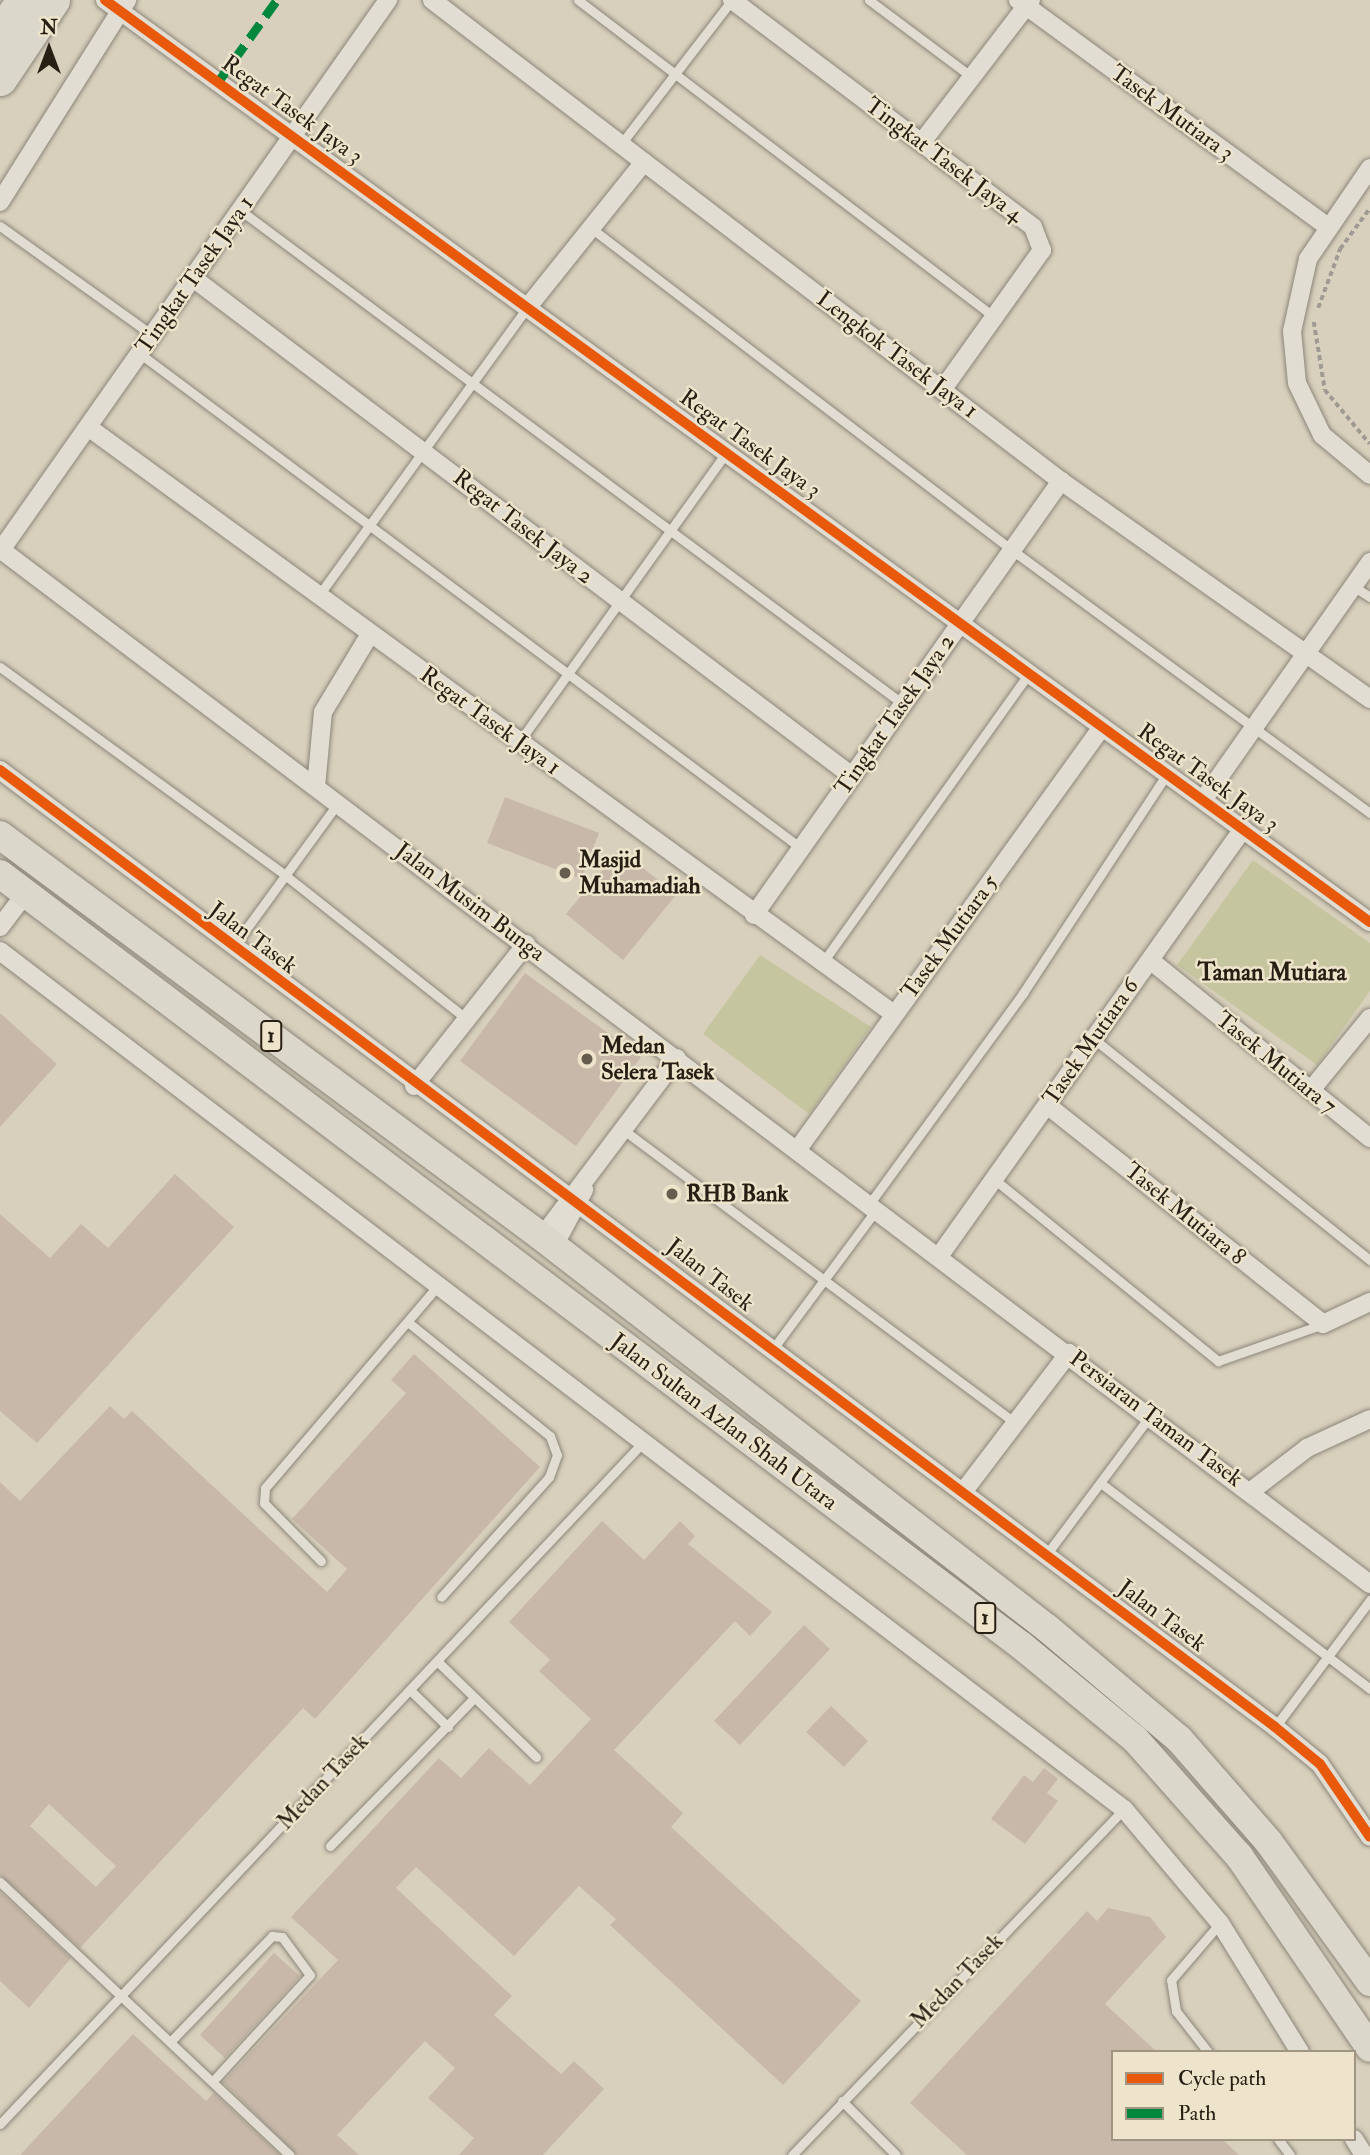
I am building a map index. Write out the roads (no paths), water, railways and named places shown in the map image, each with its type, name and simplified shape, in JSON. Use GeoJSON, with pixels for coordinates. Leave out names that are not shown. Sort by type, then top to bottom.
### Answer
{"type":"FeatureCollection","features":[{"type":"Feature","properties":{"kind":"highway"},"geometry":{"type":"LineString","coordinates":[[0,33],[23,0]]}},
{"type":"Feature","properties":{"kind":"highway"},"geometry":{"type":"LineString","coordinates":[[0,79],[53,0]]}},
{"type":"Feature","properties":{"kind":"main road","name":"Jalan Sultan Azlan Shah Utara"},"geometry":{"type":"LineString","coordinates":[[0,835],[546,1244],[1036,1620],[1179,1739],[1268,1841],[1370,1982]]}},
{"type":"Feature","properties":{"kind":"main road","name":"Jalan Sultan Azlan Shah Utara"},"geometry":{"type":"LineString","coordinates":[[0,874],[602,1332],[1022,1646],[1135,1739],[1240,1856],[1370,2048]]}},
{"type":"Feature","properties":{"kind":"main road"},"geometry":{"type":"LineString","coordinates":[[478,1238],[511,1251],[546,1244],[544,1268],[600,1317],[602,1332]]}},
{"type":"Feature","properties":{"kind":"street","name":"Tingkat Tasek Jaya 1"},"geometry":{"type":"LineString","coordinates":[[0,550],[388,0]]}},
{"type":"Feature","properties":{"kind":"street","name":"Lengkok Tasek Jaya 1"},"geometry":{"type":"LineString","coordinates":[[432,0],[1061,481],[1370,699]]}},
{"type":"Feature","properties":{"kind":"street","name":"Tingkat Tasek Jaya 4"},"geometry":{"type":"LineString","coordinates":[[732,0],[1033,228],[1042,250],[997,320],[942,390]]}},
{"type":"Feature","properties":{"kind":"street"},"geometry":{"type":"LineString","coordinates":[[922,142],[1025,2]]}},
{"type":"Feature","properties":{"kind":"street","name":"Tasek Mutiara 3"},"geometry":{"type":"LineString","coordinates":[[1025,2],[1327,226]]}},
{"type":"Feature","properties":{"kind":"street","name":"Regat Tasek Jaya 3"},"geometry":{"type":"LineString","coordinates":[[117,3],[292,136],[1370,922]]}},
{"type":"Feature","properties":{"kind":"street"},"geometry":{"type":"LineString","coordinates":[[0,202],[117,3]]}},
{"type":"Feature","properties":{"kind":"street"},"geometry":{"type":"LineString","coordinates":[[527,307],[644,162]]}},
{"type":"Feature","properties":{"kind":"street"},"geometry":{"type":"LineString","coordinates":[[1370,168],[1327,226],[1308,259],[1292,331],[1297,383],[1322,435],[1370,475]]}},
{"type":"Feature","properties":{"kind":"street","name":"Regat Tasek Jaya 2"},"geometry":{"type":"LineString","coordinates":[[192,278],[424,450],[620,602],[852,776]]}},
{"type":"Feature","properties":{"kind":"street","name":"Regat Tasek Jaya 1"},"geometry":{"type":"LineString","coordinates":[[88,427],[754,915],[894,1014]]}},
{"type":"Feature","properties":{"kind":"street","name":"Tingkat Tasek Jaya 2"},"geometry":{"type":"LineString","coordinates":[[754,915],[1061,481]]}},
{"type":"Feature","properties":{"kind":"street","name":"Jalan Musim Bunga"},"geometry":{"type":"LineString","coordinates":[[0,550],[940,1255]]}},
{"type":"Feature","properties":{"kind":"street"},"geometry":{"type":"LineString","coordinates":[[1203,800],[1370,562]]}},
{"type":"Feature","properties":{"kind":"street"},"geometry":{"type":"LineString","coordinates":[[316,787],[323,712],[370,634]]}},
{"type":"Feature","properties":{"kind":"street","name":"Tasek Mutiara 5"},"geometry":{"type":"LineString","coordinates":[[798,1149],[1102,727]]}},
{"type":"Feature","properties":{"kind":"street","name":"Jalan Tasek"},"geometry":{"type":"LineString","coordinates":[[0,770],[414,1086],[579,1194],[771,1350],[1275,1727],[1320,1763],[1370,1837]]}},
{"type":"Feature","properties":{"kind":"street","name":"Tasek Mutiara 6"},"geometry":{"type":"LineString","coordinates":[[940,1255],[1243,829]]}},
{"type":"Feature","properties":{"kind":"street"},"geometry":{"type":"LineString","coordinates":[[0,927],[26,893]]}},
{"type":"Feature","properties":{"kind":"street"},"geometry":{"type":"LineString","coordinates":[[414,1086],[526,944]]}},
{"type":"Feature","properties":{"kind":"street"},"geometry":{"type":"LineString","coordinates":[[0,951],[440,1283],[1124,1809],[1220,1923],[1299,2050]]}},
{"type":"Feature","properties":{"kind":"street","name":"Tasek Mutiara 7"},"geometry":{"type":"LineString","coordinates":[[1150,960],[1370,1138]]}},
{"type":"Feature","properties":{"kind":"street"},"geometry":{"type":"LineString","coordinates":[[1311,1090],[1367,1028]]}},
{"type":"Feature","properties":{"kind":"street"},"geometry":{"type":"LineString","coordinates":[[546,1244],[677,1058]]}},
{"type":"Feature","properties":{"kind":"street","name":"Tasek Mutiara 8"},"geometry":{"type":"LineString","coordinates":[[1047,1105],[1323,1324]]}},
{"type":"Feature","properties":{"kind":"street","name":"Persiaran Taman Tasek"},"geometry":{"type":"LineString","coordinates":[[940,1255],[1370,1584]]}},
{"type":"Feature","properties":{"kind":"street"},"geometry":{"type":"LineString","coordinates":[[1323,1324],[1370,1303]]}},
{"type":"Feature","properties":{"kind":"street"},"geometry":{"type":"LineString","coordinates":[[963,1492],[1069,1353]]}},
{"type":"Feature","properties":{"kind":"street"},"geometry":{"type":"LineString","coordinates":[[1251,1491],[1307,1448],[1370,1419]]}},
{"type":"Feature","properties":{"kind":"lane"},"geometry":{"type":"LineString","coordinates":[[578,0],[997,320]]}},
{"type":"Feature","properties":{"kind":"lane"},"geometry":{"type":"LineString","coordinates":[[621,144],[732,0]]}},
{"type":"Feature","properties":{"kind":"lane"},"geometry":{"type":"LineString","coordinates":[[869,0],[972,77]]}},
{"type":"Feature","properties":{"kind":"lane"},"geometry":{"type":"LineString","coordinates":[[240,210],[472,384],[672,528],[903,704]]}},
{"type":"Feature","properties":{"kind":"lane"},"geometry":{"type":"LineString","coordinates":[[0,226],[152,335]]}},
{"type":"Feature","properties":{"kind":"lane"},"geometry":{"type":"LineString","coordinates":[[591,228],[1012,550],[1370,813]]}},
{"type":"Feature","properties":{"kind":"lane"},"geometry":{"type":"LineString","coordinates":[[319,596],[527,307]]}},
{"type":"Feature","properties":{"kind":"lane"},"geometry":{"type":"LineString","coordinates":[[139,354],[801,848]]}},
{"type":"Feature","properties":{"kind":"lane"},"geometry":{"type":"LineString","coordinates":[[519,742],[726,453]]}},
{"type":"Feature","properties":{"kind":"lane"},"geometry":{"type":"LineString","coordinates":[[1353,586],[1370,597]]}},
{"type":"Feature","properties":{"kind":"lane"},"geometry":{"type":"LineString","coordinates":[[0,667],[285,875],[467,1019]]}},
{"type":"Feature","properties":{"kind":"lane"},"geometry":{"type":"LineString","coordinates":[[822,963],[1029,673]]}},
{"type":"Feature","properties":{"kind":"lane"},"geometry":{"type":"LineString","coordinates":[[771,1350],[824,1281],[873,1205],[1023,993],[1167,774]]}},
{"type":"Feature","properties":{"kind":"lane"},"geometry":{"type":"LineString","coordinates":[[232,948],[338,803]]}},
{"type":"Feature","properties":{"kind":"lane"},"geometry":{"type":"LineString","coordinates":[[1094,1039],[1370,1259]]}},
{"type":"Feature","properties":{"kind":"lane"},"geometry":{"type":"LineString","coordinates":[[625,1131],[1016,1423]]}},
{"type":"Feature","properties":{"kind":"lane"},"geometry":{"type":"LineString","coordinates":[[994,1179],[1218,1361],[1323,1324]]}},
{"type":"Feature","properties":{"kind":"lane"},"geometry":{"type":"LineString","coordinates":[[321,1561],[264,1503],[265,1488],[409,1323],[440,1283]]}},
{"type":"Feature","properties":{"kind":"lane"},"geometry":{"type":"LineString","coordinates":[[409,1323],[550,1436],[557,1455],[549,1477],[441,1597]]}},
{"type":"Feature","properties":{"kind":"lane"},"geometry":{"type":"LineString","coordinates":[[1046,1555],[1102,1484],[1151,1415]]}},
{"type":"Feature","properties":{"kind":"lane","name":"Medan Tasek"},"geometry":{"type":"LineString","coordinates":[[0,2124],[645,1440]]}},
{"type":"Feature","properties":{"kind":"lane"},"geometry":{"type":"LineString","coordinates":[[1102,1484],[1370,1689]]}},
{"type":"Feature","properties":{"kind":"lane"},"geometry":{"type":"LineString","coordinates":[[1275,1727],[1330,1659],[1370,1600]]}},
{"type":"Feature","properties":{"kind":"lane"},"geometry":{"type":"LineString","coordinates":[[437,1661],[536,1757]]}},
{"type":"Feature","properties":{"kind":"lane"},"geometry":{"type":"LineString","coordinates":[[410,1690],[448,1727]]}},
{"type":"Feature","properties":{"kind":"lane"},"geometry":{"type":"LineString","coordinates":[[330,1846],[474,1698]]}},
{"type":"Feature","properties":{"kind":"lane","name":"Medan Tasek"},"geometry":{"type":"LineString","coordinates":[[792,2155],[1124,1809]]}},
{"type":"Feature","properties":{"kind":"lane"},"geometry":{"type":"LineString","coordinates":[[0,1882],[290,2155]]}},
{"type":"Feature","properties":{"kind":"lane"},"geometry":{"type":"LineString","coordinates":[[1206,2050],[1176,2011],[1171,1980],[1220,1923]]}},
{"type":"Feature","properties":{"kind":"lane"},"geometry":{"type":"LineString","coordinates":[[171,2041],[272,1936],[282,1937],[310,1975],[212,2081]]}},
{"type":"Feature","properties":{"kind":"lane"},"geometry":{"type":"LineString","coordinates":[[842,2101],[896,2155]]}},
{"type":"Feature","properties":{"kind":"place","name":"Masjid Muhamadiah"},"geometry":{"type":"Point","coordinates":[565,873]}},
{"type":"Feature","properties":{"kind":"place","name":"Medan Selera Tasek"},"geometry":{"type":"Point","coordinates":[587,1059]}},
{"type":"Feature","properties":{"kind":"place","name":"RHB Bank"},"geometry":{"type":"Point","coordinates":[672,1194]}},
{"type":"Feature","properties":{"kind":"district","name":"Taman Mutiara"},"geometry":{"type":"Point","coordinates":[1272,973]}}]}
